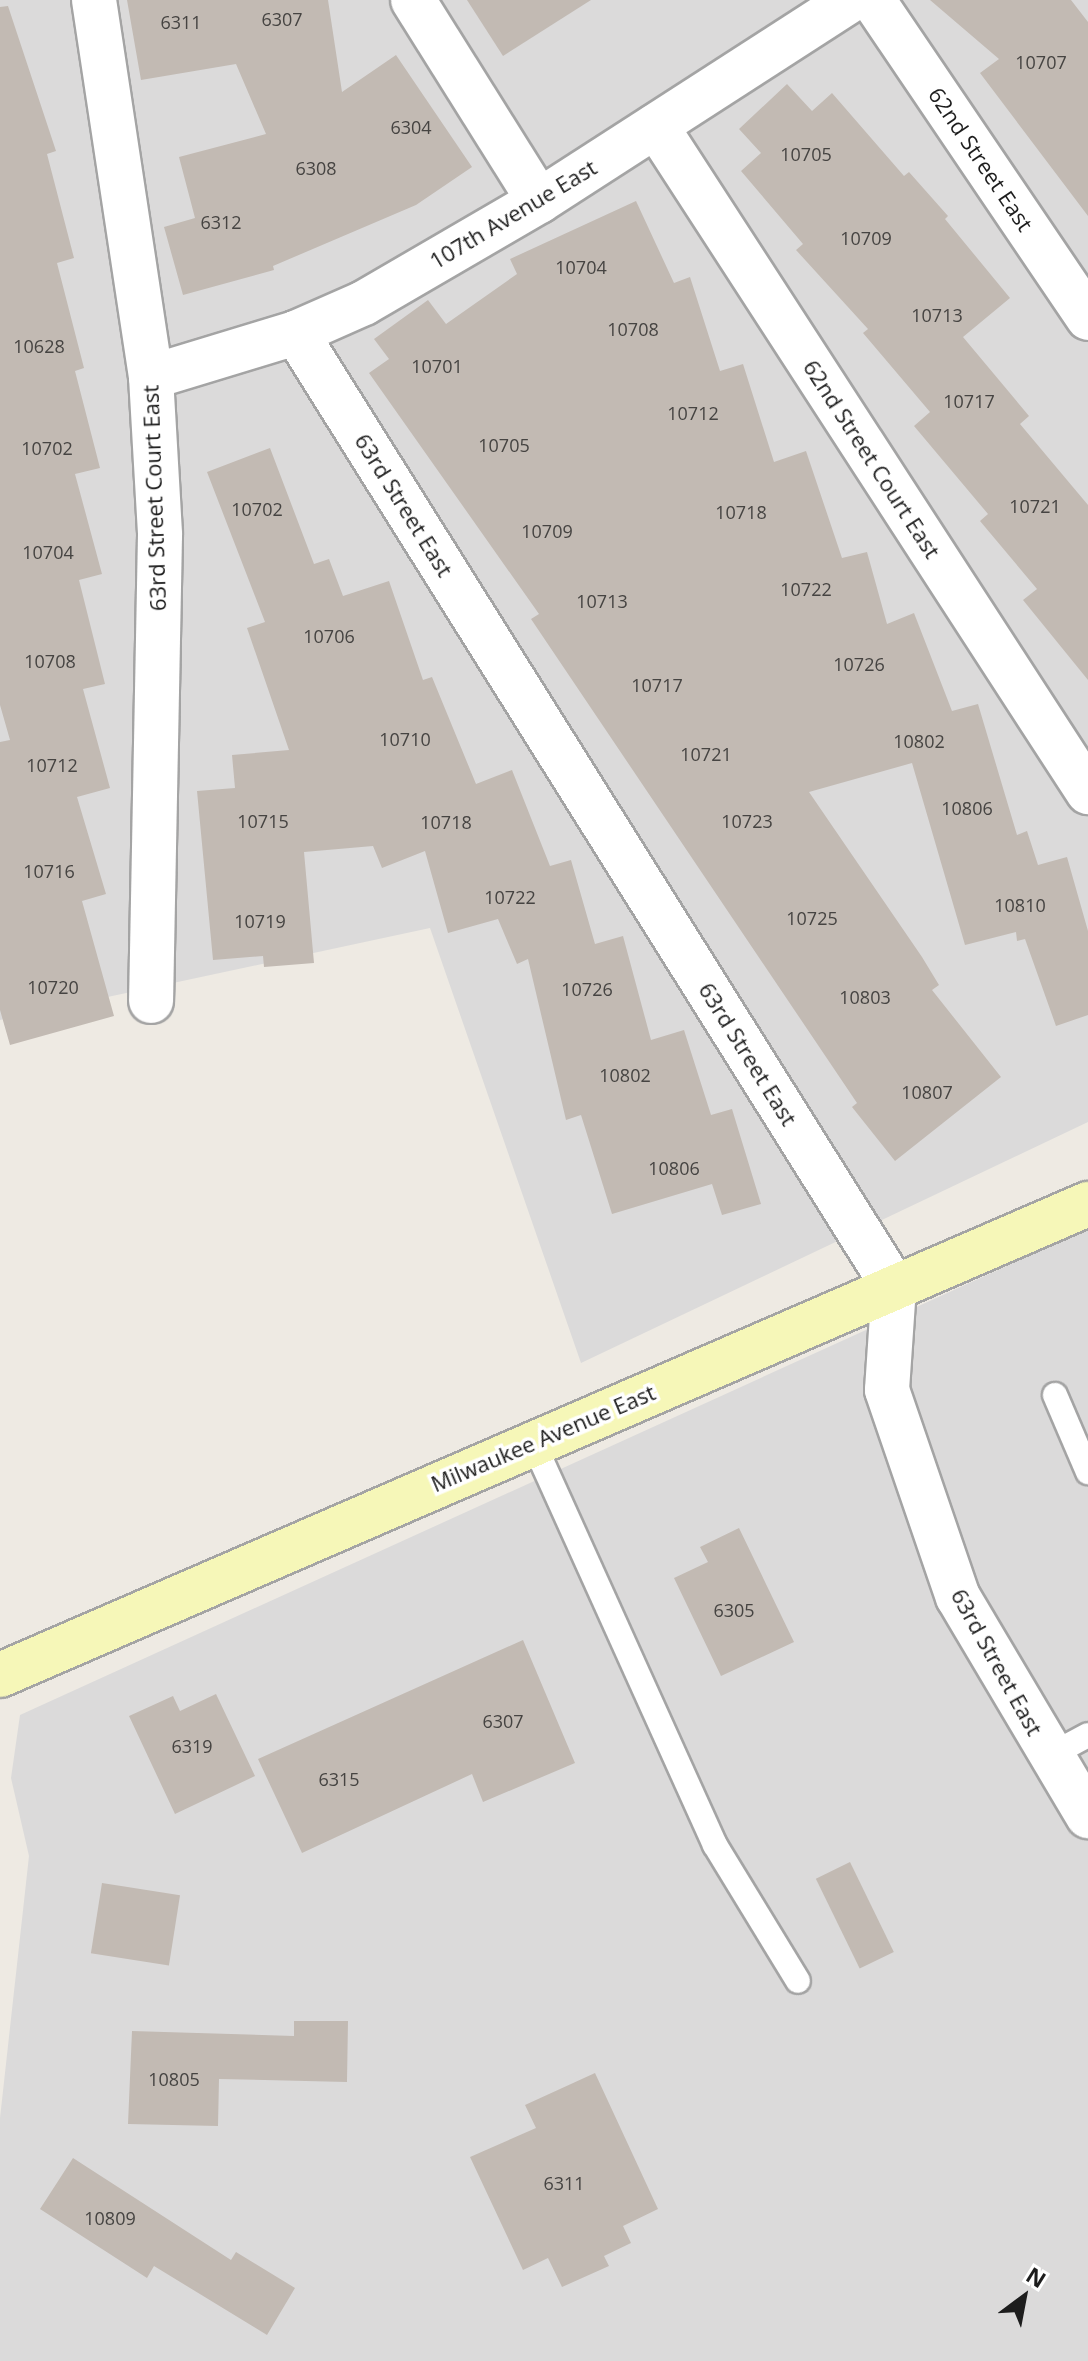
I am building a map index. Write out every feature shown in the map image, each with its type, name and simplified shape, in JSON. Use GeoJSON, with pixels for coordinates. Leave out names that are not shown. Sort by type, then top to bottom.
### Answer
{"type":"FeatureCollection","features":[{"type":"Feature","properties":{"kind":"street","name":"63rd Street Court East"},"geometry":{"type":"LineString","coordinates":[[94,0],[151,377],[160,535],[151,1001]]}},
{"type":"Feature","properties":{"kind":"street"},"geometry":{"type":"LineString","coordinates":[[413,0],[539,201]]}},
{"type":"Feature","properties":{"kind":"street","name":"107th Avenue East"},"geometry":{"type":"LineString","coordinates":[[151,377],[296,333],[364,303],[539,201],[851,0]]}},
{"type":"Feature","properties":{"kind":"street","name":"62nd Street East"},"geometry":{"type":"LineString","coordinates":[[873,0],[1088,318]]}},
{"type":"Feature","properties":{"kind":"street","name":"62nd Street Court East"},"geometry":{"type":"LineString","coordinates":[[656,126],[1088,792]]}},
{"type":"Feature","properties":{"kind":"street","name":"63rd Street East"},"geometry":{"type":"LineString","coordinates":[[296,333],[894,1287],[887,1390],[958,1597],[1049,1756],[1088,1816]]}},
{"type":"Feature","properties":{"kind":"street","name":"Milwaukee Avenue East"},"geometry":{"type":"LineString","coordinates":[[0,1675],[1088,1204]]}},
{"type":"Feature","properties":{"kind":"lane"},"geometry":{"type":"LineString","coordinates":[[1055,1395],[1088,1472]]}},
{"type":"Feature","properties":{"kind":"lane"},"geometry":{"type":"LineString","coordinates":[[533,1442],[715,1845],[798,1981]]}},
{"type":"Feature","properties":{"kind":"lane"},"geometry":{"type":"LineString","coordinates":[[1049,1756],[1088,1735]]}},
{"type":"Feature","properties":{"kind":"shaded area"},"geometry":{"type":"Polygon","coordinates":[[[0,0],[1088,0],[1088,1122],[581,1363],[430,928],[0,1020],[0,0]]]}},
{"type":"Feature","properties":{"kind":"shaded area"},"geometry":{"type":"Polygon","coordinates":[[[1088,1229],[1088,2361],[0,2361],[0,2118],[29,1856],[11,1778],[20,1715],[1088,1229]]]}},
{"type":"Feature","properties":{"kind":"building"},"geometry":{"type":"Polygon","coordinates":[[[127,0],[328,0],[342,92],[396,55],[472,167],[416,205],[273,266],[274,270],[183,295],[164,227],[195,218],[179,157],[266,134],[236,64],[141,80],[127,0]]]}},
{"type":"Feature","properties":{"kind":"building"},"geometry":{"type":"Polygon","coordinates":[[[467,0],[591,0],[503,56],[467,0]]]}},
{"type":"Feature","properties":{"kind":"building"},"geometry":{"type":"Polygon","coordinates":[[[930,0],[1071,0],[1088,22],[1088,216],[980,73],[999,59],[930,0]]]}},
{"type":"Feature","properties":{"kind":"building"},"geometry":{"type":"Polygon","coordinates":[[[8,6],[56,151],[47,154],[74,258],[57,263],[84,368],[75,371],[100,468],[75,474],[102,574],[79,580],[105,684],[83,689],[110,788],[77,797],[106,894],[82,901],[114,1016],[10,1045],[0,1010],[0,742],[10,740],[0,705],[0,7],[8,6]]]}},
{"type":"Feature","properties":{"kind":"building"},"geometry":{"type":"Polygon","coordinates":[[[787,84],[812,111],[832,93],[904,176],[909,172],[948,216],[945,219],[1010,298],[963,337],[1029,416],[1020,424],[1088,505],[1088,680],[1023,600],[1037,589],[980,521],[988,514],[914,426],[930,412],[863,333],[868,329],[796,250],[803,244],[741,171],[761,153],[739,129],[787,84]]]}},
{"type":"Feature","properties":{"kind":"building"},"geometry":{"type":"Polygon","coordinates":[[[636,201],[674,283],[690,277],[720,371],[743,364],[774,462],[806,451],[842,558],[867,552],[887,624],[914,613],[952,711],[978,704],[1017,835],[1027,831],[1038,865],[1067,857],[1088,931],[1088,1015],[1056,1026],[1025,939],[1017,941],[1016,932],[965,945],[912,763],[809,792],[922,957],[939,985],[932,990],[1001,1077],[895,1161],[852,1107],[857,1103],[531,619],[539,614],[369,373],[389,359],[374,339],[428,300],[446,324],[517,274],[510,259],[636,201]]]}},
{"type":"Feature","properties":{"kind":"building"},"geometry":{"type":"Polygon","coordinates":[[[270,448],[314,564],[329,559],[343,596],[389,581],[423,680],[432,677],[476,784],[512,770],[550,866],[571,860],[595,944],[623,936],[651,1040],[684,1030],[711,1115],[732,1109],[761,1204],[722,1215],[712,1184],[612,1214],[581,1115],[566,1120],[528,959],[517,964],[498,919],[448,933],[425,851],[382,868],[373,846],[304,852],[314,963],[264,967],[263,956],[213,960],[197,791],[235,788],[232,755],[289,750],[247,628],[265,622],[207,472],[270,448]]]}},
{"type":"Feature","properties":{"kind":"building"},"geometry":{"type":"Polygon","coordinates":[[[739,1528],[794,1642],[721,1676],[674,1578],[708,1562],[700,1547],[739,1528]]]}},
{"type":"Feature","properties":{"kind":"building"},"geometry":{"type":"Polygon","coordinates":[[[523,1640],[575,1763],[483,1802],[472,1774],[302,1853],[258,1759],[523,1640]]]}},
{"type":"Feature","properties":{"kind":"building"},"geometry":{"type":"Polygon","coordinates":[[[216,1694],[255,1776],[175,1814],[129,1716],[173,1696],[180,1711],[216,1694]]]}},
{"type":"Feature","properties":{"kind":"building"},"geometry":{"type":"Polygon","coordinates":[[[850,1862],[894,1952],[860,1969],[816,1879],[850,1862]]]}},
{"type":"Feature","properties":{"kind":"building"},"geometry":{"type":"Polygon","coordinates":[[[102,1883],[180,1895],[169,1965],[91,1953],[102,1883]]]}},
{"type":"Feature","properties":{"kind":"building"},"geometry":{"type":"Polygon","coordinates":[[[294,2021],[348,2021],[347,2082],[219,2079],[218,2126],[128,2124],[132,2031],[294,2036],[294,2021]]]}},
{"type":"Feature","properties":{"kind":"building"},"geometry":{"type":"Polygon","coordinates":[[[595,2073],[658,2209],[623,2226],[631,2243],[604,2256],[609,2266],[562,2287],[548,2258],[523,2270],[470,2157],[536,2128],[525,2105],[595,2073]]]}},
{"type":"Feature","properties":{"kind":"building"},"geometry":{"type":"Polygon","coordinates":[[[73,2158],[231,2260],[236,2252],[295,2288],[267,2335],[154,2266],[147,2278],[40,2209],[73,2158]]]}}]}
